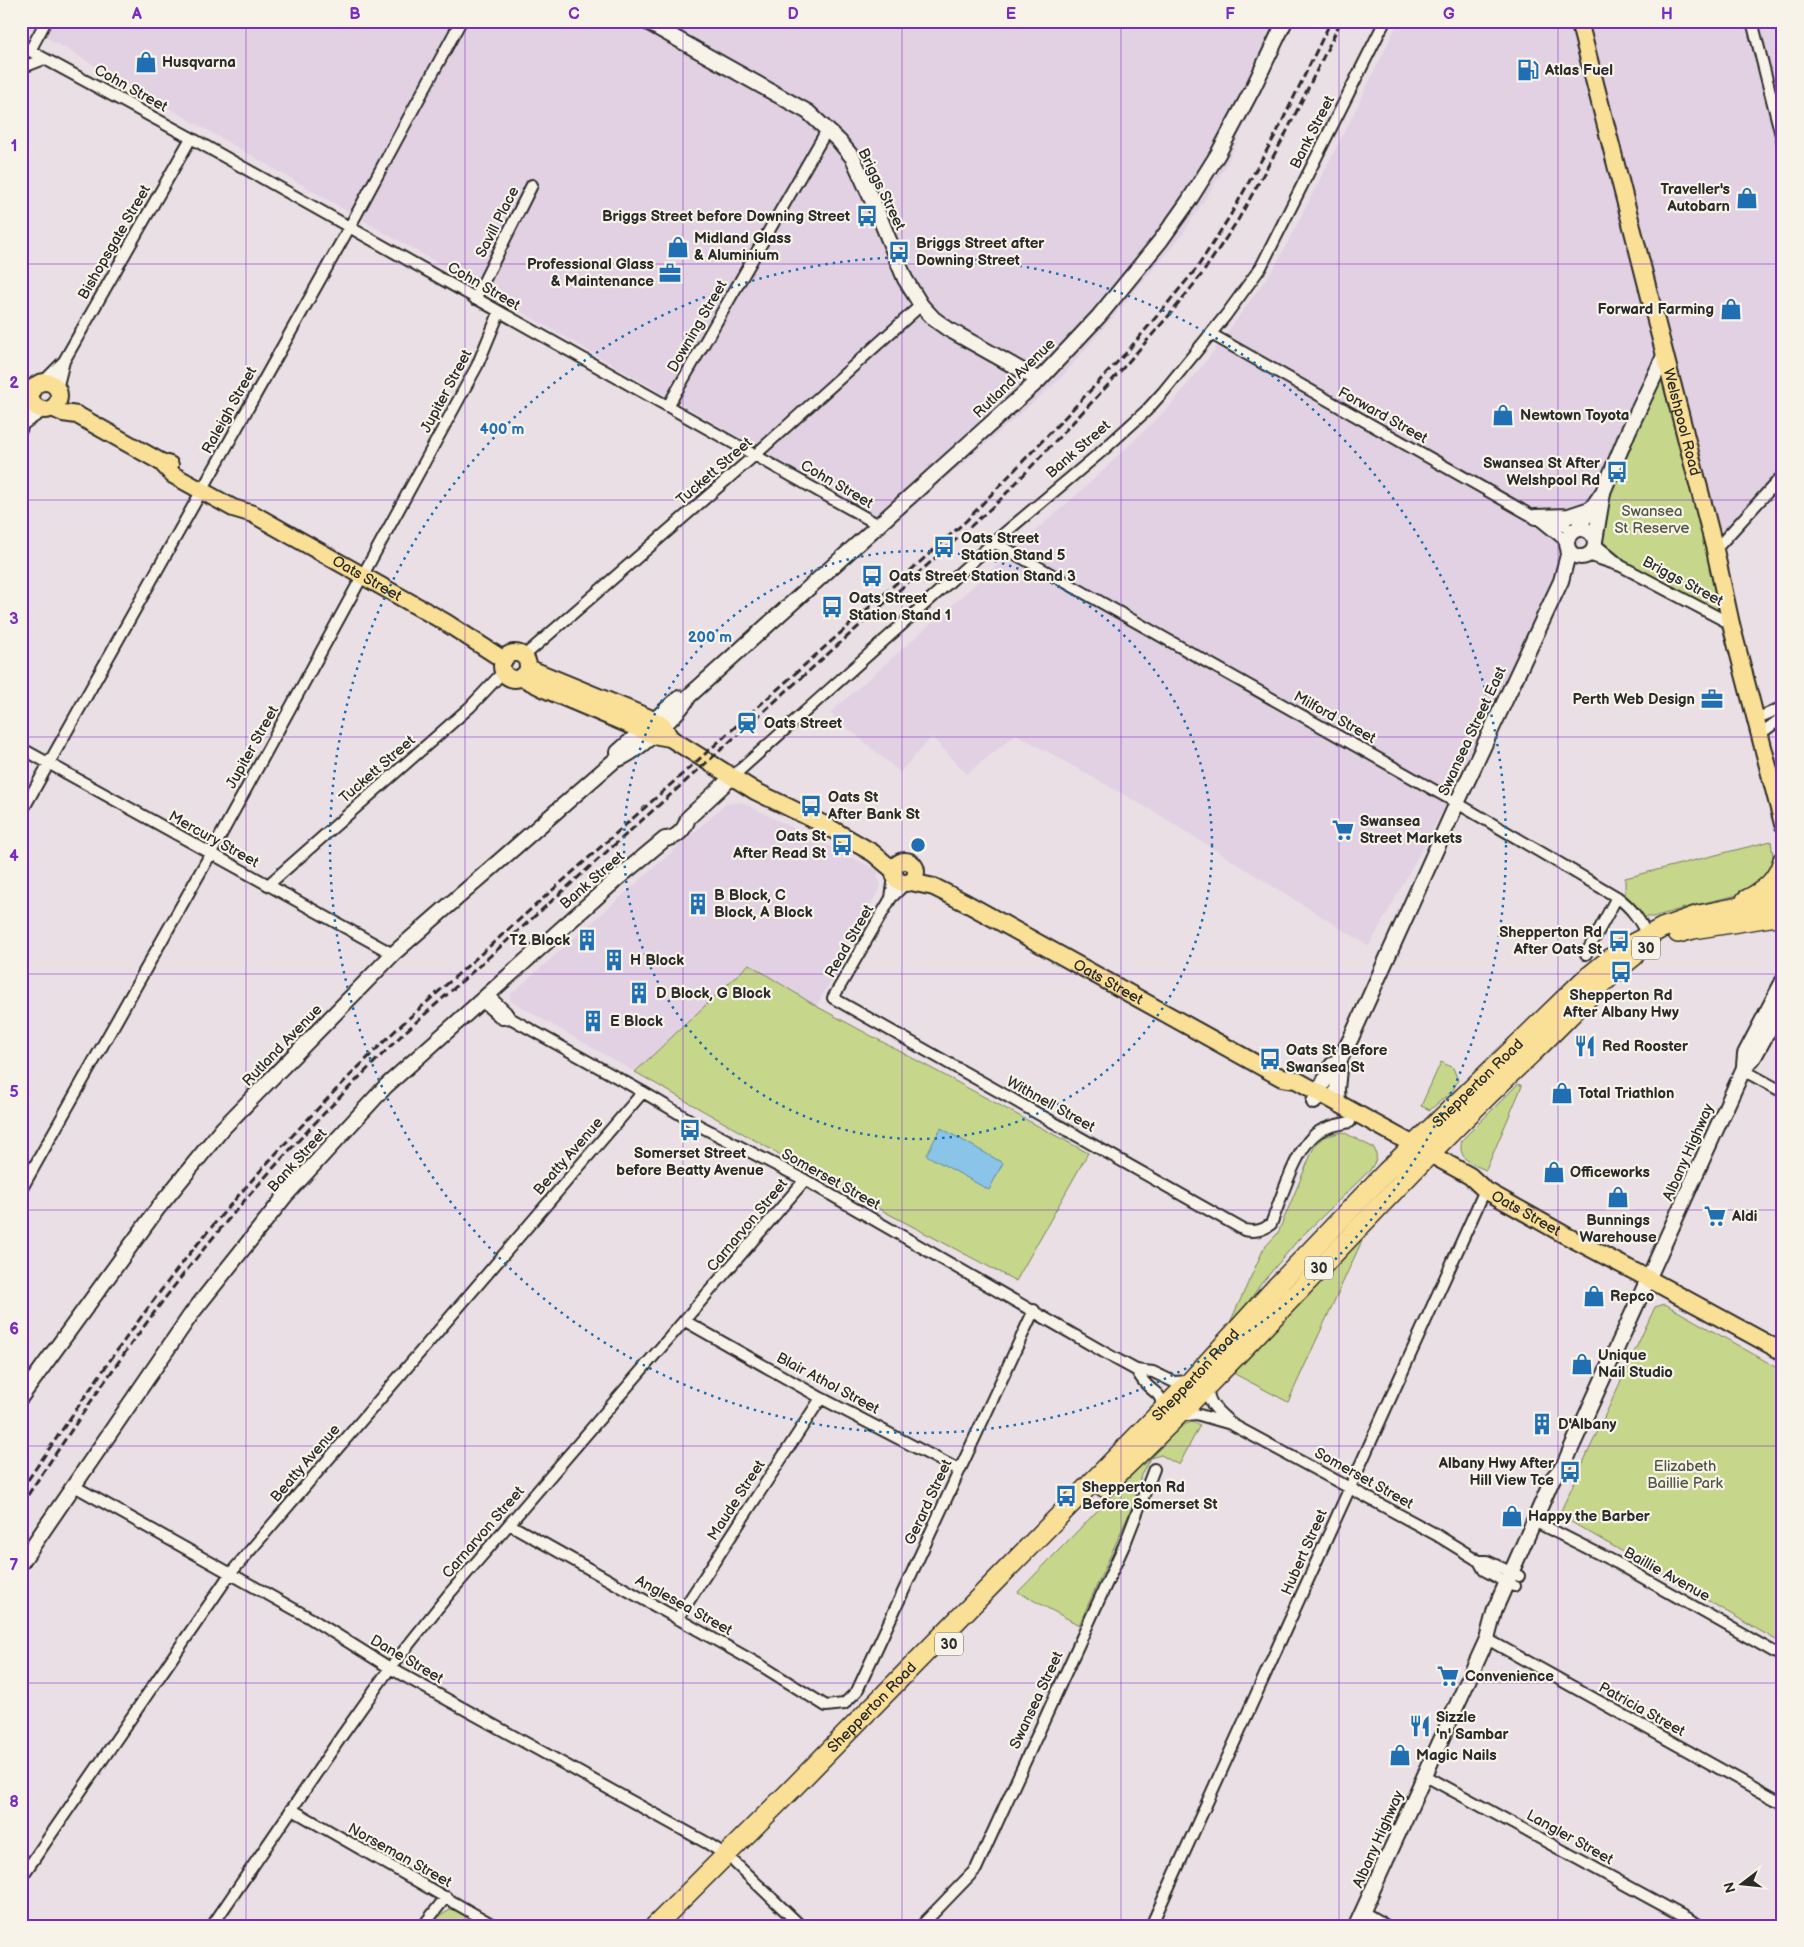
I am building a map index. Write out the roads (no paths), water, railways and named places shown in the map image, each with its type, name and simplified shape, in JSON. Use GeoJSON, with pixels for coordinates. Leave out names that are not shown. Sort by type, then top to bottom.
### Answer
{"type":"FeatureCollection","features":[{"type":"Feature","properties":{"kind":"highway"},"geometry":{"type":"LineString","coordinates":[[1726,909],[1767,888],[1778,874],[1783,860]]}},
{"type":"Feature","properties":{"kind":"highway","name":"Shepperton Road"},"geometry":{"type":"LineString","coordinates":[[672,1926],[731,1859],[1200,1382],[1278,1285],[1417,1153],[1583,982],[1621,950],[1647,935],[1683,919],[1783,898]]}},
{"type":"Feature","properties":{"kind":"highway","name":"Shepperton Road"},"geometry":{"type":"LineString","coordinates":[[1417,1153],[1481,1101],[1566,1022],[1635,954],[1682,932],[1783,916]]}},
{"type":"Feature","properties":{"kind":"highway","name":"Shepperton Road"},"geometry":{"type":"LineString","coordinates":[[655,1926],[731,1859]]}},
{"type":"Feature","properties":{"kind":"main road","name":"Welshpool Road"},"geometry":{"type":"LineString","coordinates":[[1579,21],[1715,550],[1731,624],[1783,824]]}},
{"type":"Feature","properties":{"kind":"main road"},"geometry":{"type":"LineString","coordinates":[[21,381],[42,395]]}},
{"type":"Feature","properties":{"kind":"main road","name":"Oats Street"},"geometry":{"type":"LineString","coordinates":[[42,395],[68,405],[77,415],[161,462],[181,469],[233,508],[253,514],[445,622],[504,666],[513,678],[524,667],[656,729],[731,778],[823,824],[873,853],[903,874],[966,903],[1282,1078],[1291,1089],[1338,1102],[1417,1153]]}},
{"type":"Feature","properties":{"kind":"main road"},"geometry":{"type":"LineString","coordinates":[[504,666],[513,653],[524,667]]}},
{"type":"Feature","properties":{"kind":"main road","name":"Oats Street"},"geometry":{"type":"LineString","coordinates":[[1316,1097],[1350,1122],[1470,1176],[1485,1190],[1565,1235],[1649,1278],[1783,1352]]}},
{"type":"Feature","properties":{"kind":"street"},"geometry":{"type":"LineString","coordinates":[[33,45],[46,21]]}},
{"type":"Feature","properties":{"kind":"street","name":"Raleigh Street"},"geometry":{"type":"LineString","coordinates":[[21,813],[348,228],[461,21]]}},
{"type":"Feature","properties":{"kind":"street","name":"Briggs Street"},"geometry":{"type":"LineString","coordinates":[[644,21],[808,112],[839,141],[853,158],[905,280],[921,304],[934,319],[948,329],[1039,380]]}},
{"type":"Feature","properties":{"kind":"street","name":"Rutland Avenue"},"geometry":{"type":"LineString","coordinates":[[21,1397],[158,1208],[223,1128],[393,954],[616,760],[619,752],[656,729],[679,698],[689,696],[1039,380],[1099,316],[1161,240],[1188,202],[1218,154],[1253,88],[1285,21]]}},
{"type":"Feature","properties":{"kind":"street","name":"Bank Street"},"geometry":{"type":"LineString","coordinates":[[21,1563],[192,1313],[286,1195],[386,1086],[618,878],[665,839],[666,831],[680,820],[688,818],[994,542],[1101,452],[1146,411],[1211,334],[1255,275],[1273,245],[1385,21]]}},
{"type":"Feature","properties":{"kind":"street"},"geometry":{"type":"LineString","coordinates":[[1752,21],[1783,143]]}},
{"type":"Feature","properties":{"kind":"street","name":"Cohn Street"},"geometry":{"type":"LineString","coordinates":[[21,38],[69,66],[76,74]]}},
{"type":"Feature","properties":{"kind":"street","name":"Cohn Street"},"geometry":{"type":"LineString","coordinates":[[21,46],[63,70],[76,74],[191,138],[499,313],[878,524]]}},
{"type":"Feature","properties":{"kind":"street"},"geometry":{"type":"LineString","coordinates":[[21,68],[44,59]]}},
{"type":"Feature","properties":{"kind":"street","name":"Downing Street"},"geometry":{"type":"LineString","coordinates":[[668,406],[827,130]]}},
{"type":"Feature","properties":{"kind":"street","name":"Bishopsgate Street"},"geometry":{"type":"LineString","coordinates":[[23,427],[64,361],[191,138]]}},
{"type":"Feature","properties":{"kind":"street","name":"Savill Place"},"geometry":{"type":"LineString","coordinates":[[475,299],[532,185]]}},
{"type":"Feature","properties":{"kind":"street","name":"Tuckett Street"},"geometry":{"type":"LineString","coordinates":[[524,667],[727,479],[921,304]]}},
{"type":"Feature","properties":{"kind":"street","name":"Jupiter Street"},"geometry":{"type":"LineString","coordinates":[[21,1190],[210,855],[477,366],[499,313]]}},
{"type":"Feature","properties":{"kind":"street","name":"Forward Street"},"geometry":{"type":"LineString","coordinates":[[1211,334],[1581,544]]}},
{"type":"Feature","properties":{"kind":"street","name":"Swansea Street East"},"geometry":{"type":"LineString","coordinates":[[1338,1102],[1337,1089],[1340,1060],[1561,581],[1568,575],[1628,432],[1664,356]]}},
{"type":"Feature","properties":{"kind":"street","name":"Bishopsgate Street"},"geometry":{"type":"LineString","coordinates":[[23,427],[42,395],[52,371],[64,361]]}},
{"type":"Feature","properties":{"kind":"street"},"geometry":{"type":"LineString","coordinates":[[1715,550],[1783,475]]}},
{"type":"Feature","properties":{"kind":"street","name":"Swansea Street East"},"geometry":{"type":"LineString","coordinates":[[1581,544],[1590,509],[1603,492]]}},
{"type":"Feature","properties":{"kind":"street"},"geometry":{"type":"LineString","coordinates":[[1538,519],[1569,516],[1590,509]]}},
{"type":"Feature","properties":{"kind":"street","name":"Milford Street"},"geometry":{"type":"LineString","coordinates":[[994,542],[1457,803],[1617,897],[1630,907],[1647,935]]}},
{"type":"Feature","properties":{"kind":"street","name":"Briggs Street"},"geometry":{"type":"LineString","coordinates":[[1581,544],[1731,624]]}},
{"type":"Feature","properties":{"kind":"street","name":"Tuckett Street"},"geometry":{"type":"LineString","coordinates":[[268,886],[470,707],[504,666]]}},
{"type":"Feature","properties":{"kind":"street"},"geometry":{"type":"LineString","coordinates":[[1758,726],[1783,707]]}},
{"type":"Feature","properties":{"kind":"street"},"geometry":{"type":"LineString","coordinates":[[1758,726],[1783,718]]}},
{"type":"Feature","properties":{"kind":"street","name":"Mercury Street"},"geometry":{"type":"LineString","coordinates":[[21,748],[210,855],[393,954]]}},
{"type":"Feature","properties":{"kind":"street","name":"Read Street"},"geometry":{"type":"LineString","coordinates":[[833,998],[903,874]]}},
{"type":"Feature","properties":{"kind":"street"},"geometry":{"type":"LineString","coordinates":[[1586,954],[1617,897]]}},
{"type":"Feature","properties":{"kind":"street","name":"Albany Highway"},"geometry":{"type":"LineString","coordinates":[[1743,1070],[1745,1054],[1783,981]]}},
{"type":"Feature","properties":{"kind":"street","name":"Somerset Street"},"geometry":{"type":"LineString","coordinates":[[484,998],[502,1018],[510,1018],[698,1125],[805,1180],[1136,1370],[1153,1372],[1174,1382],[1200,1382],[1216,1410],[1233,1425]]}},
{"type":"Feature","properties":{"kind":"street","name":"Withnell Street"},"geometry":{"type":"LineString","coordinates":[[833,998],[1244,1230],[1254,1232],[1264,1230],[1271,1224],[1300,1153],[1319,1131],[1350,1122]]}},
{"type":"Feature","properties":{"kind":"street","name":"Albany Highway"},"geometry":{"type":"LineString","coordinates":[[1356,1926],[1489,1634],[1495,1609],[1513,1579],[1538,1523],[1554,1478],[1564,1465],[1743,1070],[1754,1057],[1783,1004]]}},
{"type":"Feature","properties":{"kind":"street","name":"Swansea Street East"},"geometry":{"type":"LineString","coordinates":[[1316,1097],[1332,1065],[1340,1060]]}},
{"type":"Feature","properties":{"kind":"street"},"geometry":{"type":"LineString","coordinates":[[1743,1070],[1783,1092]]}},
{"type":"Feature","properties":{"kind":"street","name":"Beatty Avenue"},"geometry":{"type":"LineString","coordinates":[[21,1878],[230,1574],[643,1092]]}},
{"type":"Feature","properties":{"kind":"street","name":"Carnarvon Street"},"geometry":{"type":"LineString","coordinates":[[212,1926],[390,1668],[449,1594],[805,1180]]}},
{"type":"Feature","properties":{"kind":"street","name":"Hubert Street"},"geometry":{"type":"LineString","coordinates":[[1151,1926],[1485,1190]]}},
{"type":"Feature","properties":{"kind":"street","name":"Gerard Street"},"geometry":{"type":"LineString","coordinates":[[844,1704],[857,1691],[1034,1310]]}},
{"type":"Feature","properties":{"kind":"street","name":"Blair Athol Street"},"geometry":{"type":"LineString","coordinates":[[685,1321],[821,1398],[959,1470]]}},
{"type":"Feature","properties":{"kind":"street","name":"Somerset Street"},"geometry":{"type":"LineString","coordinates":[[1136,1370],[1146,1384],[1156,1391],[1162,1404],[1170,1413],[1196,1414],[1233,1425],[1435,1534],[1479,1561],[1484,1570],[1513,1579]]}},
{"type":"Feature","properties":{"kind":"street","name":"Maude Street"},"geometry":{"type":"LineString","coordinates":[[678,1619],[821,1398]]}},
{"type":"Feature","properties":{"kind":"street","name":"Swansea Street"},"geometry":{"type":"LineString","coordinates":[[921,1926],[976,1869],[1126,1540],[1154,1469]]}},
{"type":"Feature","properties":{"kind":"street","name":"Dane Street"},"geometry":{"type":"LineString","coordinates":[[74,1486],[310,1618],[390,1668],[698,1838],[731,1859],[801,1926]]}},
{"type":"Feature","properties":{"kind":"street","name":"Baillie Avenue"},"geometry":{"type":"LineString","coordinates":[[1538,1523],[1617,1563],[1783,1657]]}},
{"type":"Feature","properties":{"kind":"street","name":"Anglesea Street"},"geometry":{"type":"LineString","coordinates":[[510,1524],[762,1666],[826,1706],[844,1704]]}},
{"type":"Feature","properties":{"kind":"street","name":"Patricia Street"},"geometry":{"type":"LineString","coordinates":[[1489,1634],[1783,1804]]}},
{"type":"Feature","properties":{"kind":"street","name":"Langler Street"},"geometry":{"type":"LineString","coordinates":[[1424,1775],[1701,1926]]}},
{"type":"Feature","properties":{"kind":"street","name":"Norseman Street"},"geometry":{"type":"LineString","coordinates":[[292,1810],[494,1926]]}},
{"type":"Feature","properties":{"kind":"street"},"geometry":{"type":"LineString","coordinates":[[423,1926],[446,1897]]}},
{"type":"Feature","properties":{"kind":"street"},"geometry":{"type":"LineString","coordinates":[[1363,1912],[1387,1926]]}},
{"type":"Feature","properties":{"kind":"water"},"geometry":{"type":"Polygon","coordinates":[[[941,1128],[1003,1163],[989,1190],[926,1155],[941,1128]]]}},
{"type":"Feature","properties":{"kind":"railway"},"geometry":{"type":"LineString","coordinates":[[21,1490],[168,1281],[265,1165],[344,1081],[399,1027],[966,521],[1126,353],[1197,268],[1230,216],[1277,132],[1331,21]]}},
{"type":"Feature","properties":{"kind":"railway"},"geometry":{"type":"LineString","coordinates":[[21,1505],[127,1350],[171,1290],[269,1172],[349,1088],[404,1033],[999,501],[1108,385],[1172,312],[1202,274],[1238,220],[1284,137],[1341,21]]}},
{"type":"Feature","properties":{"kind":"place","name":"Husqvarna"},"geometry":{"type":"Point","coordinates":[146,62]}},
{"type":"Feature","properties":{"kind":"place","name":"Atlas Fuel"},"geometry":{"type":"Point","coordinates":[1528,70]}},
{"type":"Feature","properties":{"kind":"place","name":"Traveller's Autobarn"},"geometry":{"type":"Point","coordinates":[1747,198]}},
{"type":"Feature","properties":{"kind":"place","name":"Briggs Street before Downing Street"},"geometry":{"type":"Point","coordinates":[867,216]}},
{"type":"Feature","properties":{"kind":"place","name":"Midland Glass & Aluminium"},"geometry":{"type":"Point","coordinates":[678,247]}},
{"type":"Feature","properties":{"kind":"place","name":"Briggs Street after Downing Street"},"geometry":{"type":"Point","coordinates":[899,252]}},
{"type":"Feature","properties":{"kind":"place","name":"Professional Glass & Maintenance"},"geometry":{"type":"Point","coordinates":[670,273]}},
{"type":"Feature","properties":{"kind":"place","name":"Forward Farming"},"geometry":{"type":"Point","coordinates":[1731,309]}},
{"type":"Feature","properties":{"kind":"place","name":"Newtown Toyota"},"geometry":{"type":"Point","coordinates":[1503,415]}},
{"type":"Feature","properties":{"kind":"place","name":"Swansea St After Welshpool Rd"},"geometry":{"type":"Point","coordinates":[1617,472]}},
{"type":"Feature","properties":{"kind":"place","name":"Oats Street Station Stand 5"},"geometry":{"type":"Point","coordinates":[944,547]}},
{"type":"Feature","properties":{"kind":"place","name":"Oats Street Station Stand 3"},"geometry":{"type":"Point","coordinates":[872,576]}},
{"type":"Feature","properties":{"kind":"place","name":"Oats Street Station Stand 1"},"geometry":{"type":"Point","coordinates":[832,607]}},
{"type":"Feature","properties":{"kind":"place","name":"Perth Web Design"},"geometry":{"type":"Point","coordinates":[1712,699]}},
{"type":"Feature","properties":{"kind":"place","name":"Oats Street"},"geometry":{"type":"Point","coordinates":[747,723]}},
{"type":"Feature","properties":{"kind":"place","name":"Oats St After Bank St"},"geometry":{"type":"Point","coordinates":[811,806]}},
{"type":"Feature","properties":{"kind":"place","name":"Swansea Street Markets"},"geometry":{"type":"Point","coordinates":[1343,830]}},
{"type":"Feature","properties":{"kind":"place","name":"Oats St After Read St"},"geometry":{"type":"Point","coordinates":[842,845]}},
{"type":"Feature","properties":{"kind":"place","name":"B Block, C Block, A Block"},"geometry":{"type":"Point","coordinates":[698,904]}},
{"type":"Feature","properties":{"kind":"place","name":"T2 Block"},"geometry":{"type":"Point","coordinates":[587,940]}},
{"type":"Feature","properties":{"kind":"place","name":"Shepperton Rd After Oats St"},"geometry":{"type":"Point","coordinates":[1619,941]}},
{"type":"Feature","properties":{"kind":"place","name":"H Block"},"geometry":{"type":"Point","coordinates":[614,960]}},
{"type":"Feature","properties":{"kind":"place","name":"Shepperton Rd After Albany Hwy"},"geometry":{"type":"Point","coordinates":[1621,972]}},
{"type":"Feature","properties":{"kind":"place","name":"D Block, G Block"},"geometry":{"type":"Point","coordinates":[639,993]}},
{"type":"Feature","properties":{"kind":"place","name":"E Block"},"geometry":{"type":"Point","coordinates":[593,1021]}},
{"type":"Feature","properties":{"kind":"place","name":"Red Rooster"},"geometry":{"type":"Point","coordinates":[1585,1046]}},
{"type":"Feature","properties":{"kind":"place","name":"Oats St Before Swansea St"},"geometry":{"type":"Point","coordinates":[1270,1059]}},
{"type":"Feature","properties":{"kind":"place","name":"Total Triathlon"},"geometry":{"type":"Point","coordinates":[1562,1093]}},
{"type":"Feature","properties":{"kind":"place","name":"Somerset Street before Beatty Avenue"},"geometry":{"type":"Point","coordinates":[690,1130]}},
{"type":"Feature","properties":{"kind":"place","name":"Officeworks"},"geometry":{"type":"Point","coordinates":[1554,1172]}},
{"type":"Feature","properties":{"kind":"place","name":"Bunnings Warehouse"},"geometry":{"type":"Point","coordinates":[1618,1197]}},
{"type":"Feature","properties":{"kind":"place","name":"Aldi"},"geometry":{"type":"Point","coordinates":[1715,1216]}},
{"type":"Feature","properties":{"kind":"place","name":"Repco"},"geometry":{"type":"Point","coordinates":[1594,1296]}},
{"type":"Feature","properties":{"kind":"place","name":"Unique Nail Studio"},"geometry":{"type":"Point","coordinates":[1582,1364]}},
{"type":"Feature","properties":{"kind":"place","name":"D'Albany"},"geometry":{"type":"Point","coordinates":[1542,1424]}},
{"type":"Feature","properties":{"kind":"place","name":"Albany Hwy After Hill View Tce"},"geometry":{"type":"Point","coordinates":[1570,1472]}},
{"type":"Feature","properties":{"kind":"place","name":"Shepperton Rd Before Somerset St"},"geometry":{"type":"Point","coordinates":[1066,1496]}},
{"type":"Feature","properties":{"kind":"place","name":"Happy the Barber"},"geometry":{"type":"Point","coordinates":[1512,1516]}},
{"type":"Feature","properties":{"kind":"place","name":"Convenience"},"geometry":{"type":"Point","coordinates":[1448,1676]}},
{"type":"Feature","properties":{"kind":"place","name":"Sizzle 'n' Sambar"},"geometry":{"type":"Point","coordinates":[1420,1726]}},
{"type":"Feature","properties":{"kind":"place","name":"Magic Nails"},"geometry":{"type":"Point","coordinates":[1400,1755]}},
{"type":"Feature","properties":{"kind":"park label","name":"Swansea St Reserve"},"geometry":{"type":"Point","coordinates":[1652,520]}},
{"type":"Feature","properties":{"kind":"park label","name":"Elizabeth Baillie Park"},"geometry":{"type":"Point","coordinates":[1685,1474]}}]}
